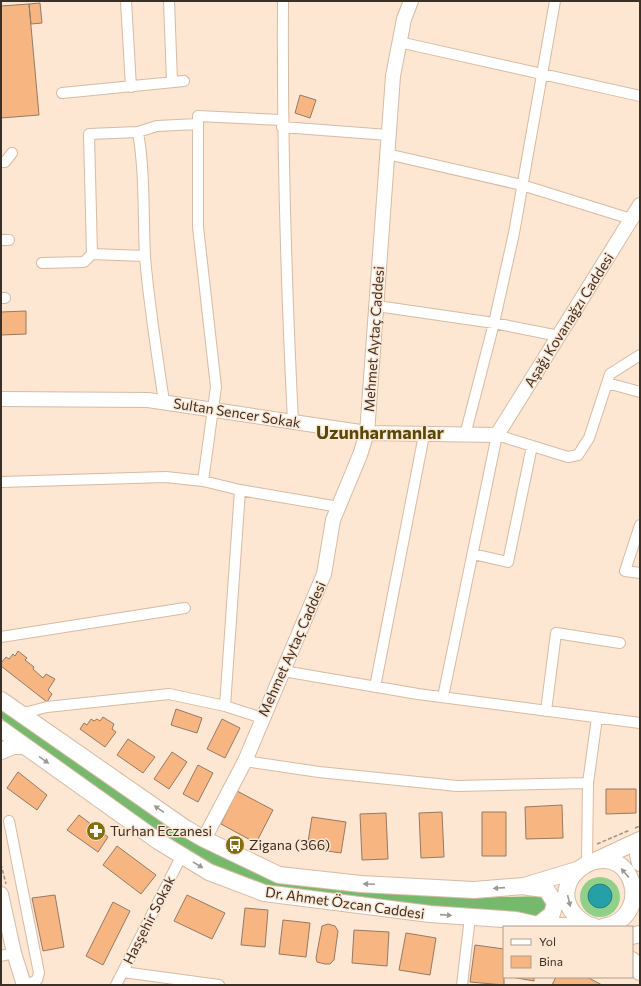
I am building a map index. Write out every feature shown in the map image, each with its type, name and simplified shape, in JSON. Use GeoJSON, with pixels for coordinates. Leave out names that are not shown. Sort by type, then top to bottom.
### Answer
{"type":"FeatureCollection","features":[{"type":"Feature","properties":{"kind":"main road","name":"Dr. Ahmet Özcan Caddesi"},"geometry":{"type":"LineString","coordinates":[[1,700],[204,839],[279,874],[361,884],[474,890],[524,886],[640,840]]}},
{"type":"Feature","properties":{"kind":"main road","name":"Dr. Ahmet Özcan Caddesi"},"geometry":{"type":"LineString","coordinates":[[1,729],[158,840],[209,872],[264,893],[430,914],[516,920],[538,925],[567,926]]}},
{"type":"Feature","properties":{"kind":"main road"},"geometry":{"type":"LineString","coordinates":[[1,751],[13,746],[24,746]]}},
{"type":"Feature","properties":{"kind":"main road"},"geometry":{"type":"LineString","coordinates":[[640,848],[638,855],[640,863]]}},
{"type":"Feature","properties":{"kind":"main road"},"geometry":{"type":"LineString","coordinates":[[594,926],[576,916],[568,901],[567,890],[570,879],[587,860],[608,861],[618,865],[626,872],[637,899],[640,918]]}},
{"type":"Feature","properties":{"kind":"main road"},"geometry":{"type":"LineString","coordinates":[[524,886],[546,889],[555,903],[552,914],[538,925]]}},
{"type":"Feature","properties":{"kind":"main road"},"geometry":{"type":"LineString","coordinates":[[612,926],[629,912],[637,899]]}},
{"type":"Feature","properties":{"kind":"main road"},"geometry":{"type":"LineString","coordinates":[[633,962],[640,972]]}},
{"type":"Feature","properties":{"kind":"street"},"geometry":{"type":"LineString","coordinates":[[126,1],[131,87]]}},
{"type":"Feature","properties":{"kind":"street"},"geometry":{"type":"LineString","coordinates":[[169,1],[172,82]]}},
{"type":"Feature","properties":{"kind":"street"},"geometry":{"type":"LineString","coordinates":[[283,1],[282,124],[293,422]]}},
{"type":"Feature","properties":{"kind":"street","name":"Mehmet Aytaç Caddesi"},"geometry":{"type":"LineString","coordinates":[[204,839],[245,761],[324,574],[333,520],[360,455],[367,433],[393,76],[404,19],[411,1]]}},
{"type":"Feature","properties":{"kind":"street"},"geometry":{"type":"LineString","coordinates":[[465,435],[494,324],[522,185],[555,1]]}},
{"type":"Feature","properties":{"kind":"street"},"geometry":{"type":"LineString","coordinates":[[399,42],[640,96]]}},
{"type":"Feature","properties":{"kind":"street"},"geometry":{"type":"LineString","coordinates":[[62,93],[184,81]]}},
{"type":"Feature","properties":{"kind":"street"},"geometry":{"type":"LineString","coordinates":[[203,481],[216,387],[198,227],[198,116],[388,135]]}},
{"type":"Feature","properties":{"kind":"street"},"geometry":{"type":"LineString","coordinates":[[42,263],[84,262],[92,254],[89,134],[138,132],[157,126],[198,124]]}},
{"type":"Feature","properties":{"kind":"street"},"geometry":{"type":"LineString","coordinates":[[138,132],[141,152],[145,256],[149,302],[164,402]]}},
{"type":"Feature","properties":{"kind":"street"},"geometry":{"type":"LineString","coordinates":[[1,162],[5,162],[12,153]]}},
{"type":"Feature","properties":{"kind":"street"},"geometry":{"type":"LineString","coordinates":[[387,154],[522,185],[631,219]]}},
{"type":"Feature","properties":{"kind":"street","name":"Aşağı Kovanağzı Caddesi"},"geometry":{"type":"LineString","coordinates":[[497,435],[640,205]]}},
{"type":"Feature","properties":{"kind":"street"},"geometry":{"type":"LineString","coordinates":[[92,254],[145,256]]}},
{"type":"Feature","properties":{"kind":"street"},"geometry":{"type":"LineString","coordinates":[[376,306],[494,324],[559,336]]}},
{"type":"Feature","properties":{"kind":"street"},"geometry":{"type":"LineString","coordinates":[[442,697],[497,435],[568,458],[578,455],[589,438],[610,374],[640,355]]}},
{"type":"Feature","properties":{"kind":"street"},"geometry":{"type":"LineString","coordinates":[[607,383],[640,392]]}},
{"type":"Feature","properties":{"kind":"street","name":"Sultan Sencer Sokak"},"geometry":{"type":"LineString","coordinates":[[1,399],[148,400],[367,433],[497,435]]}},
{"type":"Feature","properties":{"kind":"street"},"geometry":{"type":"LineString","coordinates":[[375,687],[424,435]]}},
{"type":"Feature","properties":{"kind":"street"},"geometry":{"type":"LineString","coordinates":[[473,554],[508,562],[532,446]]}},
{"type":"Feature","properties":{"kind":"street"},"geometry":{"type":"LineString","coordinates":[[1,482],[166,477],[203,481],[240,490],[339,506]]}},
{"type":"Feature","properties":{"kind":"street"},"geometry":{"type":"LineString","coordinates":[[224,706],[240,490]]}},
{"type":"Feature","properties":{"kind":"street"},"geometry":{"type":"LineString","coordinates":[[640,525],[625,571],[640,572]]}},
{"type":"Feature","properties":{"kind":"street"},"geometry":{"type":"LineString","coordinates":[[1,637],[185,608]]}},
{"type":"Feature","properties":{"kind":"street"},"geometry":{"type":"LineString","coordinates":[[546,711],[556,633],[620,643]]}},
{"type":"Feature","properties":{"kind":"street"},"geometry":{"type":"LineString","coordinates":[[283,671],[442,697],[640,723]]}},
{"type":"Feature","properties":{"kind":"street"},"geometry":{"type":"LineString","coordinates":[[20,714],[47,707],[169,694],[224,706],[262,718]]}},
{"type":"Feature","properties":{"kind":"street"},"geometry":{"type":"LineString","coordinates":[[587,860],[588,783],[597,718]]}},
{"type":"Feature","properties":{"kind":"street"},"geometry":{"type":"LineString","coordinates":[[245,761],[319,772],[457,786],[588,783]]}},
{"type":"Feature","properties":{"kind":"street"},"geometry":{"type":"LineString","coordinates":[[8,821],[39,973],[37,980],[27,985]]}},
{"type":"Feature","properties":{"kind":"street","name":"Hasşehir Sokak"},"geometry":{"type":"LineString","coordinates":[[116,985],[182,855]]}},
{"type":"Feature","properties":{"kind":"street"},"geometry":{"type":"LineString","coordinates":[[1,894],[8,955],[24,985]]}},
{"type":"Feature","properties":{"kind":"street"},"geometry":{"type":"LineString","coordinates":[[462,985],[470,917]]}},
{"type":"Feature","properties":{"kind":"street"},"geometry":{"type":"LineString","coordinates":[[122,972],[219,985]]}},
{"type":"Feature","properties":{"kind":"path"},"geometry":{"type":"LineString","coordinates":[[587,860],[640,826]]}},
{"type":"Feature","properties":{"kind":"green space"},"geometry":{"type":"Polygon","coordinates":[[[1,707],[236,863],[387,891],[462,898],[546,896],[550,908],[539,923],[267,887],[211,866],[187,852],[48,756],[1,718],[1,707]]]}},
{"type":"Feature","properties":{"kind":"green space"},"geometry":{"type":"Polygon","coordinates":[[[600,877],[608,879],[614,883],[618,889],[620,897],[618,905],[614,911],[608,915],[600,917],[592,915],[586,911],[582,905],[580,897],[582,889],[586,883],[592,879],[600,877]]]}},
{"type":"Feature","properties":{"kind":"water"},"geometry":{"type":"Polygon","coordinates":[[[600,884],[609,887],[612,896],[609,905],[600,908],[591,905],[588,896],[591,887],[600,884]]]}},
{"type":"Feature","properties":{"kind":"building"},"geometry":{"type":"Polygon","coordinates":[[[40,3],[42,23],[31,24],[29,4],[40,3]]]}},
{"type":"Feature","properties":{"kind":"building"},"geometry":{"type":"Polygon","coordinates":[[[29,4],[39,115],[1,118],[1,6],[29,4]]]}},
{"type":"Feature","properties":{"kind":"building"},"geometry":{"type":"Polygon","coordinates":[[[300,95],[316,100],[310,118],[295,113],[300,95]]]}},
{"type":"Feature","properties":{"kind":"building"},"geometry":{"type":"Polygon","coordinates":[[[26,311],[26,334],[1,335],[1,312],[26,311]]]}},
{"type":"Feature","properties":{"kind":"building"},"geometry":{"type":"Polygon","coordinates":[[[18,651],[27,658],[25,660],[34,667],[33,669],[43,678],[46,674],[55,679],[48,690],[52,694],[47,702],[1,666],[1,663],[6,657],[9,659],[13,654],[15,656],[18,651]]]}},
{"type":"Feature","properties":{"kind":"building"},"geometry":{"type":"Polygon","coordinates":[[[176,709],[202,718],[197,733],[171,725],[176,709]]]}},
{"type":"Feature","properties":{"kind":"building"},"geometry":{"type":"Polygon","coordinates":[[[103,717],[114,724],[112,729],[116,732],[105,747],[80,729],[84,723],[87,725],[91,719],[94,721],[97,719],[100,721],[103,717]]]}},
{"type":"Feature","properties":{"kind":"building"},"geometry":{"type":"Polygon","coordinates":[[[222,719],[240,728],[225,758],[207,749],[222,719]]]}},
{"type":"Feature","properties":{"kind":"building"},"geometry":{"type":"Polygon","coordinates":[[[128,739],[155,757],[143,773],[117,755],[128,739]]]}},
{"type":"Feature","properties":{"kind":"building"},"geometry":{"type":"Polygon","coordinates":[[[172,752],[187,762],[169,789],[154,779],[172,752]]]}},
{"type":"Feature","properties":{"kind":"building"},"geometry":{"type":"Polygon","coordinates":[[[198,765],[213,773],[198,802],[183,794],[198,765]]]}},
{"type":"Feature","properties":{"kind":"building"},"geometry":{"type":"Polygon","coordinates":[[[18,772],[47,795],[37,810],[7,788],[18,772]]]}},
{"type":"Feature","properties":{"kind":"building"},"geometry":{"type":"Polygon","coordinates":[[[606,789],[636,789],[636,813],[606,814],[606,789]]]}},
{"type":"Feature","properties":{"kind":"building"},"geometry":{"type":"Polygon","coordinates":[[[237,791],[273,810],[256,843],[221,824],[237,791]]]}},
{"type":"Feature","properties":{"kind":"building"},"geometry":{"type":"Polygon","coordinates":[[[562,805],[563,838],[526,839],[525,807],[562,805]]]}},
{"type":"Feature","properties":{"kind":"building"},"geometry":{"type":"Polygon","coordinates":[[[442,812],[444,857],[421,858],[419,813],[442,812]]]}},
{"type":"Feature","properties":{"kind":"building"},"geometry":{"type":"Polygon","coordinates":[[[482,812],[506,812],[506,856],[482,856],[482,812]]]}},
{"type":"Feature","properties":{"kind":"building"},"geometry":{"type":"Polygon","coordinates":[[[386,813],[388,859],[362,860],[360,814],[386,813]]]}},
{"type":"Feature","properties":{"kind":"building"},"geometry":{"type":"Polygon","coordinates":[[[79,815],[108,837],[98,852],[67,830],[79,815]]]}},
{"type":"Feature","properties":{"kind":"building"},"geometry":{"type":"Polygon","coordinates":[[[312,817],[346,822],[341,853],[307,848],[312,817]]]}},
{"type":"Feature","properties":{"kind":"building"},"geometry":{"type":"Polygon","coordinates":[[[117,846],[156,875],[141,894],[103,865],[117,846]]]}},
{"type":"Feature","properties":{"kind":"building"},"geometry":{"type":"Polygon","coordinates":[[[55,895],[64,947],[43,951],[32,898],[55,895]]]}},
{"type":"Feature","properties":{"kind":"building"},"geometry":{"type":"Polygon","coordinates":[[[187,895],[225,913],[212,939],[174,921],[187,895]]]}},
{"type":"Feature","properties":{"kind":"building"},"geometry":{"type":"Polygon","coordinates":[[[113,902],[130,911],[103,965],[86,956],[113,902]]]}},
{"type":"Feature","properties":{"kind":"building"},"geometry":{"type":"Polygon","coordinates":[[[245,908],[268,910],[265,947],[241,945],[245,908]]]}},
{"type":"Feature","properties":{"kind":"building"},"geometry":{"type":"Polygon","coordinates":[[[283,920],[310,923],[306,957],[279,954],[283,920]]]}},
{"type":"Feature","properties":{"kind":"building"},"geometry":{"type":"Polygon","coordinates":[[[328,924],[335,926],[338,931],[334,960],[330,964],[325,964],[317,962],[316,958],[322,926],[328,924]]]}},
{"type":"Feature","properties":{"kind":"building"},"geometry":{"type":"Polygon","coordinates":[[[354,930],[389,932],[387,966],[352,963],[354,930]]]}},
{"type":"Feature","properties":{"kind":"building"},"geometry":{"type":"Polygon","coordinates":[[[406,933],[436,938],[430,975],[399,970],[406,933]]]}},
{"type":"Feature","properties":{"kind":"building"},"geometry":{"type":"Polygon","coordinates":[[[475,945],[503,949],[504,985],[470,982],[475,945]]]}},
{"type":"Feature","properties":{"kind":"building"},"geometry":{"type":"Polygon","coordinates":[[[517,978],[534,978],[534,981],[517,978]]]}},
{"type":"Feature","properties":{"kind":"building"},"geometry":{"type":"Polygon","coordinates":[[[556,978],[589,978],[602,985],[552,985],[556,978]]]}},
{"type":"Feature","properties":{"kind":"place","name":"Turhan Eczanesi"},"geometry":{"type":"Point","coordinates":[96,831]}},
{"type":"Feature","properties":{"kind":"place","name":"Zigana (366)"},"geometry":{"type":"Point","coordinates":[235,845]}},
{"type":"Feature","properties":{"kind":"district","name":"Uzunharmanlar"},"geometry":{"type":"Point","coordinates":[380,433]}}]}
